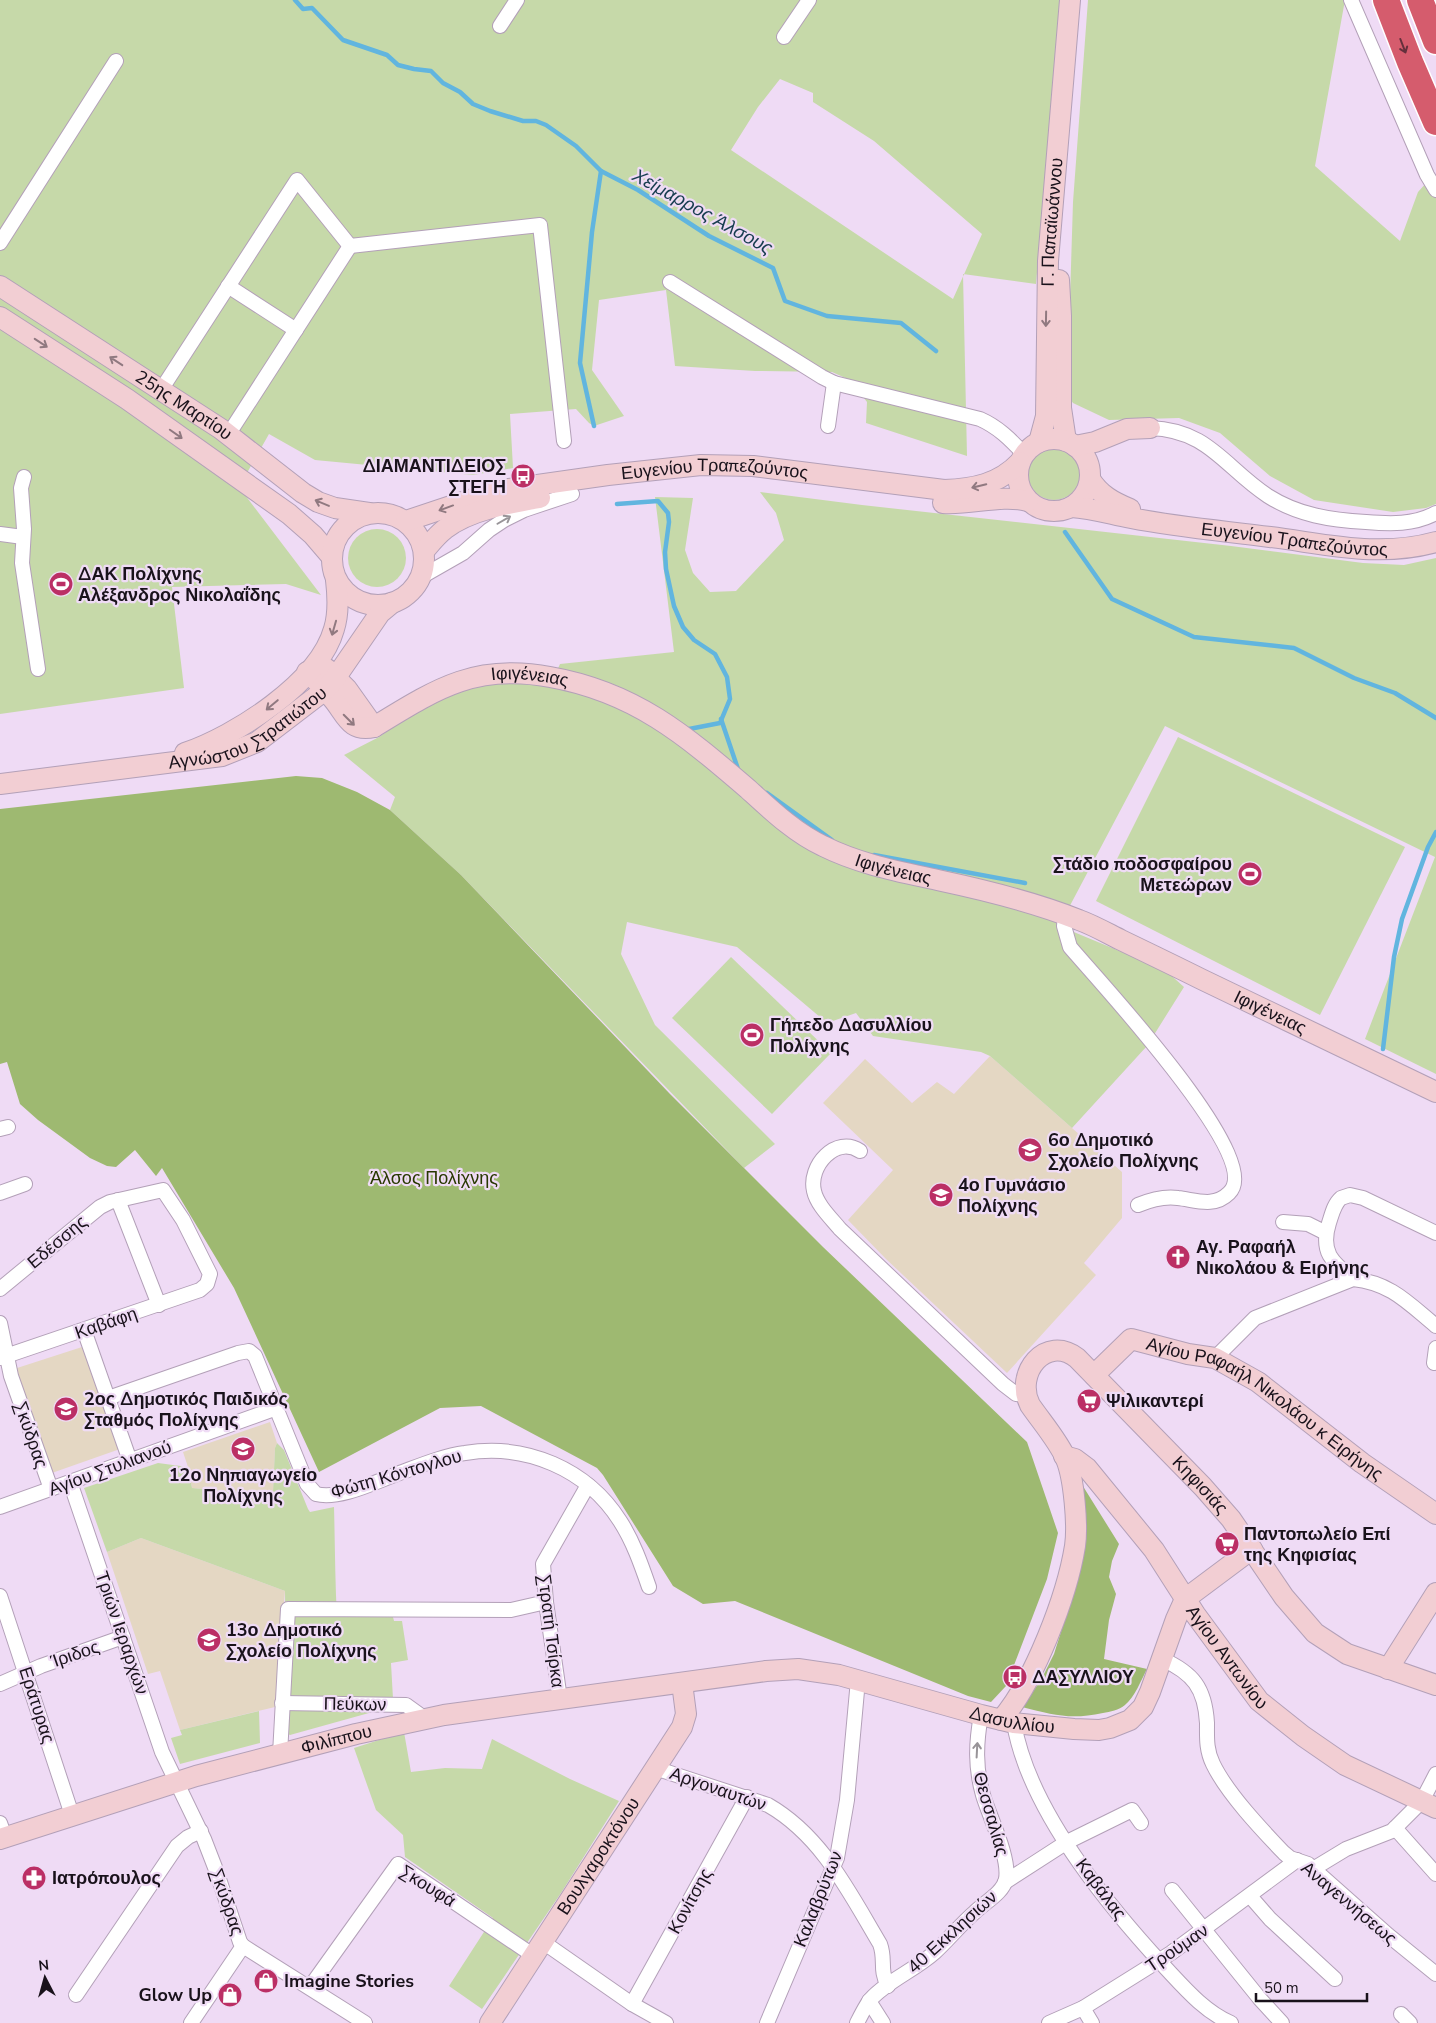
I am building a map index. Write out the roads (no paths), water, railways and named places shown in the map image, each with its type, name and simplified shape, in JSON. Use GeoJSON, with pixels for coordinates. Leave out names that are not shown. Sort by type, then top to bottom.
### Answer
{"type":"FeatureCollection","features":[{"type":"Feature","properties":{"kind":"highway"},"geometry":{"type":"LineString","coordinates":[[1386,0],[1436,122]]}},
{"type":"Feature","properties":{"kind":"highway"},"geometry":{"type":"LineString","coordinates":[[1420,0],[1436,41]]}},
{"type":"Feature","properties":{"kind":"street"},"geometry":{"type":"LineString","coordinates":[[500,26],[517,0]]}},
{"type":"Feature","properties":{"kind":"street"},"geometry":{"type":"LineString","coordinates":[[784,37],[809,0]]}},
{"type":"Feature","properties":{"kind":"street","name":"Γ. Παπαϊωάννου"},"geometry":{"type":"LineString","coordinates":[[1028,452],[1046,416],[1047,289],[1070,0]]}},
{"type":"Feature","properties":{"kind":"street"},"geometry":{"type":"LineString","coordinates":[[1338,0],[1352,3],[1427,175],[1436,190]]}},
{"type":"Feature","properties":{"kind":"street"},"geometry":{"type":"LineString","coordinates":[[0,243],[116,61]]}},
{"type":"Feature","properties":{"kind":"street"},"geometry":{"type":"LineString","coordinates":[[161,390],[297,180],[350,246]]}},
{"type":"Feature","properties":{"kind":"street"},"geometry":{"type":"LineString","coordinates":[[1053,218],[1061,316],[1061,415],[1071,444]]}},
{"type":"Feature","properties":{"kind":"street"},"geometry":{"type":"LineString","coordinates":[[350,246],[540,225],[564,441]]}},
{"type":"Feature","properties":{"kind":"street"},"geometry":{"type":"LineString","coordinates":[[228,435],[350,246]]}},
{"type":"Feature","properties":{"kind":"street"},"geometry":{"type":"LineString","coordinates":[[670,282],[834,383],[980,419],[1003,432],[1028,452]]}},
{"type":"Feature","properties":{"kind":"street","name":"25ης Μαρτίου"},"geometry":{"type":"LineString","coordinates":[[0,286],[228,435],[303,493],[318,502],[335,508],[369,513]]}},
{"type":"Feature","properties":{"kind":"street"},"geometry":{"type":"LineString","coordinates":[[228,286],[296,330]]}},
{"type":"Feature","properties":{"kind":"street","name":"25ης Μαρτίου"},"geometry":{"type":"LineString","coordinates":[[0,317],[126,399],[289,514],[313,535],[331,556]]}},
{"type":"Feature","properties":{"kind":"street"},"geometry":{"type":"LineString","coordinates":[[828,426],[834,383]]}},
{"type":"Feature","properties":{"kind":"street"},"geometry":{"type":"LineString","coordinates":[[1071,507],[1084,495],[1089,474],[1095,461],[1109,448],[1136,432],[1150,428]]}},
{"type":"Feature","properties":{"kind":"street"},"geometry":{"type":"LineString","coordinates":[[1028,501],[1018,482],[1017,472],[1028,452],[1048,439],[1071,444],[1095,442],[1127,429],[1164,428],[1196,438],[1212,448],[1247,481],[1289,508],[1306,514],[1326,519],[1392,524],[1415,521],[1436,513]]}},
{"type":"Feature","properties":{"kind":"street","name":"Ευγενίου Τραπεζούντος"},"geometry":{"type":"LineString","coordinates":[[1071,444],[1084,456],[1089,474],[1096,488],[1108,499],[1152,521]]}},
{"type":"Feature","properties":{"kind":"street","name":"Ευγενίου Τραπεζούντος"},"geometry":{"type":"LineString","coordinates":[[406,521],[469,500],[509,490],[674,467],[738,464],[944,490],[962,489],[992,482],[1004,476],[1028,452]]}},
{"type":"Feature","properties":{"kind":"street","name":"Ευγενίου Τραπεζούντος"},"geometry":{"type":"LineString","coordinates":[[424,551],[444,529],[469,516],[518,502],[691,478],[727,476],[938,502],[973,502],[1018,498],[1044,510],[1062,510],[1071,507],[1096,509],[1152,521],[1379,551],[1399,550],[1436,542]]}},
{"type":"Feature","properties":{"kind":"street"},"geometry":{"type":"LineString","coordinates":[[24,477],[20,488],[24,537],[22,563],[38,669]]}},
{"type":"Feature","properties":{"kind":"street"},"geometry":{"type":"LineString","coordinates":[[420,577],[462,554],[489,530],[504,520],[524,510],[572,494]]}},
{"type":"Feature","properties":{"kind":"street"},"geometry":{"type":"LineString","coordinates":[[313,666],[328,646],[334,630],[338,597],[331,556],[334,541],[342,528],[355,518],[369,513],[382,512],[406,521],[420,540],[424,551],[424,560],[420,577],[414,589],[404,598],[392,603],[366,604],[354,599],[343,591],[336,580]]}},
{"type":"Feature","properties":{"kind":"street"},"geometry":{"type":"LineString","coordinates":[[0,534],[24,537]]}},
{"type":"Feature","properties":{"kind":"street"},"geometry":{"type":"LineString","coordinates":[[330,684],[372,623],[392,603]]}},
{"type":"Feature","properties":{"kind":"street","name":"Ιφιγένειας"},"geometry":{"type":"LineString","coordinates":[[313,666],[330,684],[357,702],[374,727],[430,693],[450,684],[474,676],[503,672],[530,674],[576,682],[623,698],[678,731],[773,811],[820,845],[877,867],[1001,894],[1080,920],[1436,1092]]}},
{"type":"Feature","properties":{"kind":"street","name":"Αγνώστου Στρατιώτου"},"geometry":{"type":"LineString","coordinates":[[150,766],[203,747],[246,724],[270,706],[313,666]]}},
{"type":"Feature","properties":{"kind":"street","name":"Αγνώστου Στρατιώτου"},"geometry":{"type":"LineString","coordinates":[[0,784],[222,756],[257,742],[330,684]]}},
{"type":"Feature","properties":{"kind":"street"},"geometry":{"type":"LineString","coordinates":[[1065,915],[1064,926],[1070,947],[1164,1057],[1207,1114],[1227,1151],[1235,1173],[1235,1182],[1229,1193],[1215,1202],[1163,1198],[1150,1200],[1138,1205]]}},
{"type":"Feature","properties":{"kind":"street"},"geometry":{"type":"LineString","coordinates":[[860,1151],[851,1146],[843,1145],[830,1152],[819,1163],[814,1173],[813,1182],[814,1193],[820,1204],[840,1229],[1003,1384],[1016,1394],[1027,1395],[1030,1405],[1064,1456],[1070,1471],[1076,1527],[1072,1560],[1056,1613],[1031,1674],[1007,1722]]}},
{"type":"Feature","properties":{"kind":"street"},"geometry":{"type":"LineString","coordinates":[[0,1193],[25,1184]]}},
{"type":"Feature","properties":{"kind":"street","name":"Εδέσσης"},"geometry":{"type":"LineString","coordinates":[[0,1289],[105,1204],[163,1190],[183,1220],[208,1268],[210,1274],[208,1281]]}},
{"type":"Feature","properties":{"kind":"street"},"geometry":{"type":"LineString","coordinates":[[1353,1279],[1334,1262],[1328,1254],[1325,1242],[1326,1233],[1341,1198],[1350,1196],[1373,1202],[1436,1233]]}},
{"type":"Feature","properties":{"kind":"street"},"geometry":{"type":"LineString","coordinates":[[118,1200],[159,1305]]}},
{"type":"Feature","properties":{"kind":"street"},"geometry":{"type":"LineString","coordinates":[[1283,1222],[1308,1224],[1326,1233]]}},
{"type":"Feature","properties":{"kind":"street"},"geometry":{"type":"LineString","coordinates":[[1215,1358],[1255,1318],[1353,1279],[1383,1285],[1402,1297],[1436,1326]]}},
{"type":"Feature","properties":{"kind":"street","name":"Καβάφη"},"geometry":{"type":"LineString","coordinates":[[3,1357],[200,1290],[208,1281]]}},
{"type":"Feature","properties":{"kind":"street","name":"Σκύδρας"},"geometry":{"type":"LineString","coordinates":[[0,1323],[3,1357],[51,1489]]}},
{"type":"Feature","properties":{"kind":"street"},"geometry":{"type":"LineString","coordinates":[[84,1330],[130,1461]]}},
{"type":"Feature","properties":{"kind":"street","name":"Αγίου Ραφαήλ Νικολάου κ Ειρήνης"},"geometry":{"type":"LineString","coordinates":[[1094,1375],[1132,1339],[1188,1354],[1215,1358],[1258,1382],[1362,1463],[1436,1514]]}},
{"type":"Feature","properties":{"kind":"street"},"geometry":{"type":"LineString","coordinates":[[1434,1363],[1436,1348]]}},
{"type":"Feature","properties":{"kind":"street","name":"Κηφισιάς"},"geometry":{"type":"LineString","coordinates":[[1027,1395],[1026,1385],[1029,1369],[1037,1359],[1050,1352],[1062,1350],[1072,1354],[1203,1487],[1231,1519],[1288,1601],[1315,1633],[1340,1650],[1388,1670],[1436,1685]]}},
{"type":"Feature","properties":{"kind":"street"},"geometry":{"type":"LineString","coordinates":[[108,1398],[238,1353],[249,1351],[255,1356],[277,1408]]}},
{"type":"Feature","properties":{"kind":"street","name":"Αγίου Στυλιανού"},"geometry":{"type":"LineString","coordinates":[[0,1507],[277,1408]]}},
{"type":"Feature","properties":{"kind":"street","name":"Φώτη Κόντογλου"},"geometry":{"type":"LineString","coordinates":[[277,1408],[308,1484],[316,1494],[336,1494],[452,1456],[490,1451],[508,1452],[546,1460],[566,1469],[588,1485],[607,1503],[619,1519],[633,1547],[649,1587]]}},
{"type":"Feature","properties":{"kind":"street","name":"Αγίου Αντωνίου"},"geometry":{"type":"LineString","coordinates":[[1064,1456],[1080,1462],[1087,1468],[1154,1550],[1185,1599],[1263,1705],[1345,1765],[1429,1804]]}},
{"type":"Feature","properties":{"kind":"street","name":"Τριών Ιεραρχών"},"geometry":{"type":"LineString","coordinates":[[70,1482],[162,1752],[176,1782]]}},
{"type":"Feature","properties":{"kind":"street","name":"Στρατή Τσίρκα"},"geometry":{"type":"LineString","coordinates":[[560,1699],[546,1602],[543,1575],[544,1561],[588,1485]]}},
{"type":"Feature","properties":{"kind":"street"},"geometry":{"type":"LineString","coordinates":[[1185,1599],[1252,1549]]}},
{"type":"Feature","properties":{"kind":"street"},"geometry":{"type":"LineString","coordinates":[[1388,1670],[1436,1593]]}},
{"type":"Feature","properties":{"kind":"street","name":"Εράτυρας"},"geometry":{"type":"LineString","coordinates":[[0,1596],[72,1815]]}},
{"type":"Feature","properties":{"kind":"street","name":"Δασυλλίου"},"geometry":{"type":"LineString","coordinates":[[682,1683],[766,1671],[792,1669],[816,1671],[858,1680],[1007,1722],[1051,1728],[1104,1729],[1125,1723],[1137,1715],[1142,1708],[1185,1599]]}},
{"type":"Feature","properties":{"kind":"street"},"geometry":{"type":"LineString","coordinates":[[280,1754],[288,1610],[511,1610],[546,1602]]}},
{"type":"Feature","properties":{"kind":"street","name":"Ίριδος"},"geometry":{"type":"LineString","coordinates":[[0,1684],[48,1663],[123,1637]]}},
{"type":"Feature","properties":{"kind":"street","name":"Αναγεννήσεως"},"geometry":{"type":"LineString","coordinates":[[1162,1659],[1186,1673],[1200,1689],[1206,1718],[1208,1751],[1218,1774],[1246,1811],[1288,1856],[1306,1863],[1388,1935],[1436,1974]]}},
{"type":"Feature","properties":{"kind":"street","name":"Καλαβρύτων"},"geometry":{"type":"LineString","coordinates":[[767,2023],[834,1867],[840,1845],[846,1813],[858,1680]]}},
{"type":"Feature","properties":{"kind":"street","name":"Φιλίππου"},"geometry":{"type":"LineString","coordinates":[[2,1833],[72,1815],[176,1782],[424,1718],[682,1683]]}},
{"type":"Feature","properties":{"kind":"street","name":"Βουλγαροκτόνου"},"geometry":{"type":"LineString","coordinates":[[490,2023],[684,1722],[686,1706],[682,1683]]}},
{"type":"Feature","properties":{"kind":"street","name":"Πεύκων"},"geometry":{"type":"LineString","coordinates":[[282,1703],[406,1705],[424,1718]]}},
{"type":"Feature","properties":{"kind":"street","name":"Θεσσαλίας"},"geometry":{"type":"LineString","coordinates":[[982,1716],[977,1748],[977,1767],[984,1797],[1002,1850],[1006,1875],[1005,1882]]}},
{"type":"Feature","properties":{"kind":"street","name":"Καβάλας"},"geometry":{"type":"LineString","coordinates":[[1007,1722],[1043,1804],[1067,1842],[1116,1910],[1196,1999],[1231,2023]]}},
{"type":"Feature","properties":{"kind":"street","name":"Αργοναυτών"},"geometry":{"type":"LineString","coordinates":[[655,1768],[768,1805],[784,1815],[815,1843],[834,1867],[880,1944],[883,1954],[882,1973],[888,1986]]}},
{"type":"Feature","properties":{"kind":"street"},"geometry":{"type":"LineString","coordinates":[[1313,1869],[1346,1849],[1385,1835],[1429,1804],[1436,1774]]}},
{"type":"Feature","properties":{"kind":"street","name":"Σκύδρας"},"geometry":{"type":"LineString","coordinates":[[176,1782],[201,1831],[243,1946],[310,1988],[357,2021]]}},
{"type":"Feature","properties":{"kind":"street","name":"Κονίτσης"},"geometry":{"type":"LineString","coordinates":[[632,2004],[747,1797]]}},
{"type":"Feature","properties":{"kind":"street","name":"40 Εκκλησιών"},"geometry":{"type":"LineString","coordinates":[[857,2023],[869,2002],[878,1992],[934,1953],[971,1915],[993,1897],[1005,1882],[1067,1842],[1132,1810],[1141,1823]]}},
{"type":"Feature","properties":{"kind":"street"},"geometry":{"type":"LineString","coordinates":[[1395,1828],[1436,1874]]}},
{"type":"Feature","properties":{"kind":"street"},"geometry":{"type":"LineString","coordinates":[[76,1994],[177,1846],[185,1839],[201,1831]]}},
{"type":"Feature","properties":{"kind":"street","name":"Τρούμαν"},"geometry":{"type":"LineString","coordinates":[[1049,2023],[1083,2008],[1159,1960],[1250,1896],[1297,1860]]}},
{"type":"Feature","properties":{"kind":"street","name":"Σκουφά"},"geometry":{"type":"LineString","coordinates":[[310,1988],[398,1864],[538,1949]]}},
{"type":"Feature","properties":{"kind":"street"},"geometry":{"type":"LineString","coordinates":[[1172,1890],[1260,1999],[1282,2023]]}},
{"type":"Feature","properties":{"kind":"street"},"geometry":{"type":"LineString","coordinates":[[1250,1896],[1270,1918],[1335,1979]]}},
{"type":"Feature","properties":{"kind":"street"},"geometry":{"type":"LineString","coordinates":[[191,2023],[243,1946]]}},
{"type":"Feature","properties":{"kind":"street"},"geometry":{"type":"LineString","coordinates":[[538,1949],[659,2022]]}},
{"type":"Feature","properties":{"kind":"street"},"geometry":{"type":"LineString","coordinates":[[869,2002],[883,2023]]}},
{"type":"Feature","properties":{"kind":"street"},"geometry":{"type":"LineString","coordinates":[[1083,2008],[1092,2023]]}},
{"type":"Feature","properties":{"kind":"waterway","name":"Χείμαρρος Άλσους"},"geometry":{"type":"LineString","coordinates":[[295,0],[303,9],[312,8],[343,40],[387,55],[398,65],[431,71],[443,83],[460,92],[473,104],[523,121],[536,121],[546,125],[576,146],[601,171],[638,190],[709,236],[773,268],[785,301],[827,316],[901,323],[936,351]]}},
{"type":"Feature","properties":{"kind":"waterway","name":"Χείμαρρος Άλσους"},"geometry":{"type":"LineString","coordinates":[[594,426],[580,363],[592,232],[601,171]]}},
{"type":"Feature","properties":{"kind":"waterway","name":"Χείμαρρος Άλσους"},"geometry":{"type":"LineString","coordinates":[[617,504],[658,501],[668,513],[669,522],[665,552],[666,569],[674,606],[683,627],[694,640],[715,654],[727,677],[730,699],[720,723],[684,730]]}},
{"type":"Feature","properties":{"kind":"waterway","name":"Χείμαρρος Άλσους"},"geometry":{"type":"LineString","coordinates":[[1065,532],[1112,599],[1194,637],[1294,648],[1354,678],[1395,693],[1436,718]]}},
{"type":"Feature","properties":{"kind":"waterway"},"geometry":{"type":"LineString","coordinates":[[721,719],[739,772]]}},
{"type":"Feature","properties":{"kind":"waterway"},"geometry":{"type":"LineString","coordinates":[[767,793],[832,840]]}},
{"type":"Feature","properties":{"kind":"waterway","name":"Χείμαρρος Άλσους"},"geometry":{"type":"LineString","coordinates":[[1383,1049],[1394,957],[1402,919],[1428,847],[1436,832]]}},
{"type":"Feature","properties":{"kind":"waterway"},"geometry":{"type":"LineString","coordinates":[[874,855],[1025,883]]}},
{"type":"Feature","properties":{"kind":"place","name":"ΔΙΑΜΑΝΤΙΔΕΙΟΣ ΣΤΕΓΗ"},"geometry":{"type":"Point","coordinates":[523,476]}},
{"type":"Feature","properties":{"kind":"place","name":"ΔΑΚ Πολίχνης Αλέξανδρος Νικολαΐδης"},"geometry":{"type":"Point","coordinates":[61,584]}},
{"type":"Feature","properties":{"kind":"place","name":"Στάδιο ποδοσφαίρου Μετεώρων"},"geometry":{"type":"Point","coordinates":[1250,874]}},
{"type":"Feature","properties":{"kind":"place","name":"Γήπεδο Δασυλλίου Πολίχνης"},"geometry":{"type":"Point","coordinates":[752,1035]}},
{"type":"Feature","properties":{"kind":"place","name":"6ο Δημοτικό Σχολείο Πολίχνης"},"geometry":{"type":"Point","coordinates":[1030,1150]}},
{"type":"Feature","properties":{"kind":"place","name":"4ο Γυμνάσιο Πολίχνης"},"geometry":{"type":"Point","coordinates":[941,1195]}},
{"type":"Feature","properties":{"kind":"place","name":"Αγ. Ραφαήλ Νικολάου & Ειρήνης"},"geometry":{"type":"Point","coordinates":[1178,1257]}},
{"type":"Feature","properties":{"kind":"place","name":"Ψιλικαντερί"},"geometry":{"type":"Point","coordinates":[1089,1401]}},
{"type":"Feature","properties":{"kind":"place","name":"2ος Δημοτικός Παιδικός Σταθμός Πολίχνης"},"geometry":{"type":"Point","coordinates":[66,1409]}},
{"type":"Feature","properties":{"kind":"place","name":"12ο Νηπιαγωγείο Πολίχνης"},"geometry":{"type":"Point","coordinates":[243,1449]}},
{"type":"Feature","properties":{"kind":"place","name":"Παντοπωλείο Επί της Κηφισίας"},"geometry":{"type":"Point","coordinates":[1227,1544]}},
{"type":"Feature","properties":{"kind":"place","name":"13ο Δημοτικό Σχολείο Πολίχνης"},"geometry":{"type":"Point","coordinates":[209,1640]}},
{"type":"Feature","properties":{"kind":"place","name":"ΔΑΣΥΛΛΙΟΥ"},"geometry":{"type":"Point","coordinates":[1015,1677]}},
{"type":"Feature","properties":{"kind":"place","name":"Ιατρόπουλος"},"geometry":{"type":"Point","coordinates":[34,1878]}},
{"type":"Feature","properties":{"kind":"place","name":"Imagine Stories"},"geometry":{"type":"Point","coordinates":[266,1981]}},
{"type":"Feature","properties":{"kind":"place","name":"Glow Up"},"geometry":{"type":"Point","coordinates":[230,1995]}},
{"type":"Feature","properties":{"kind":"park label","name":"Άλσος Πολίχνης"},"geometry":{"type":"Point","coordinates":[434,1178]}}]}
